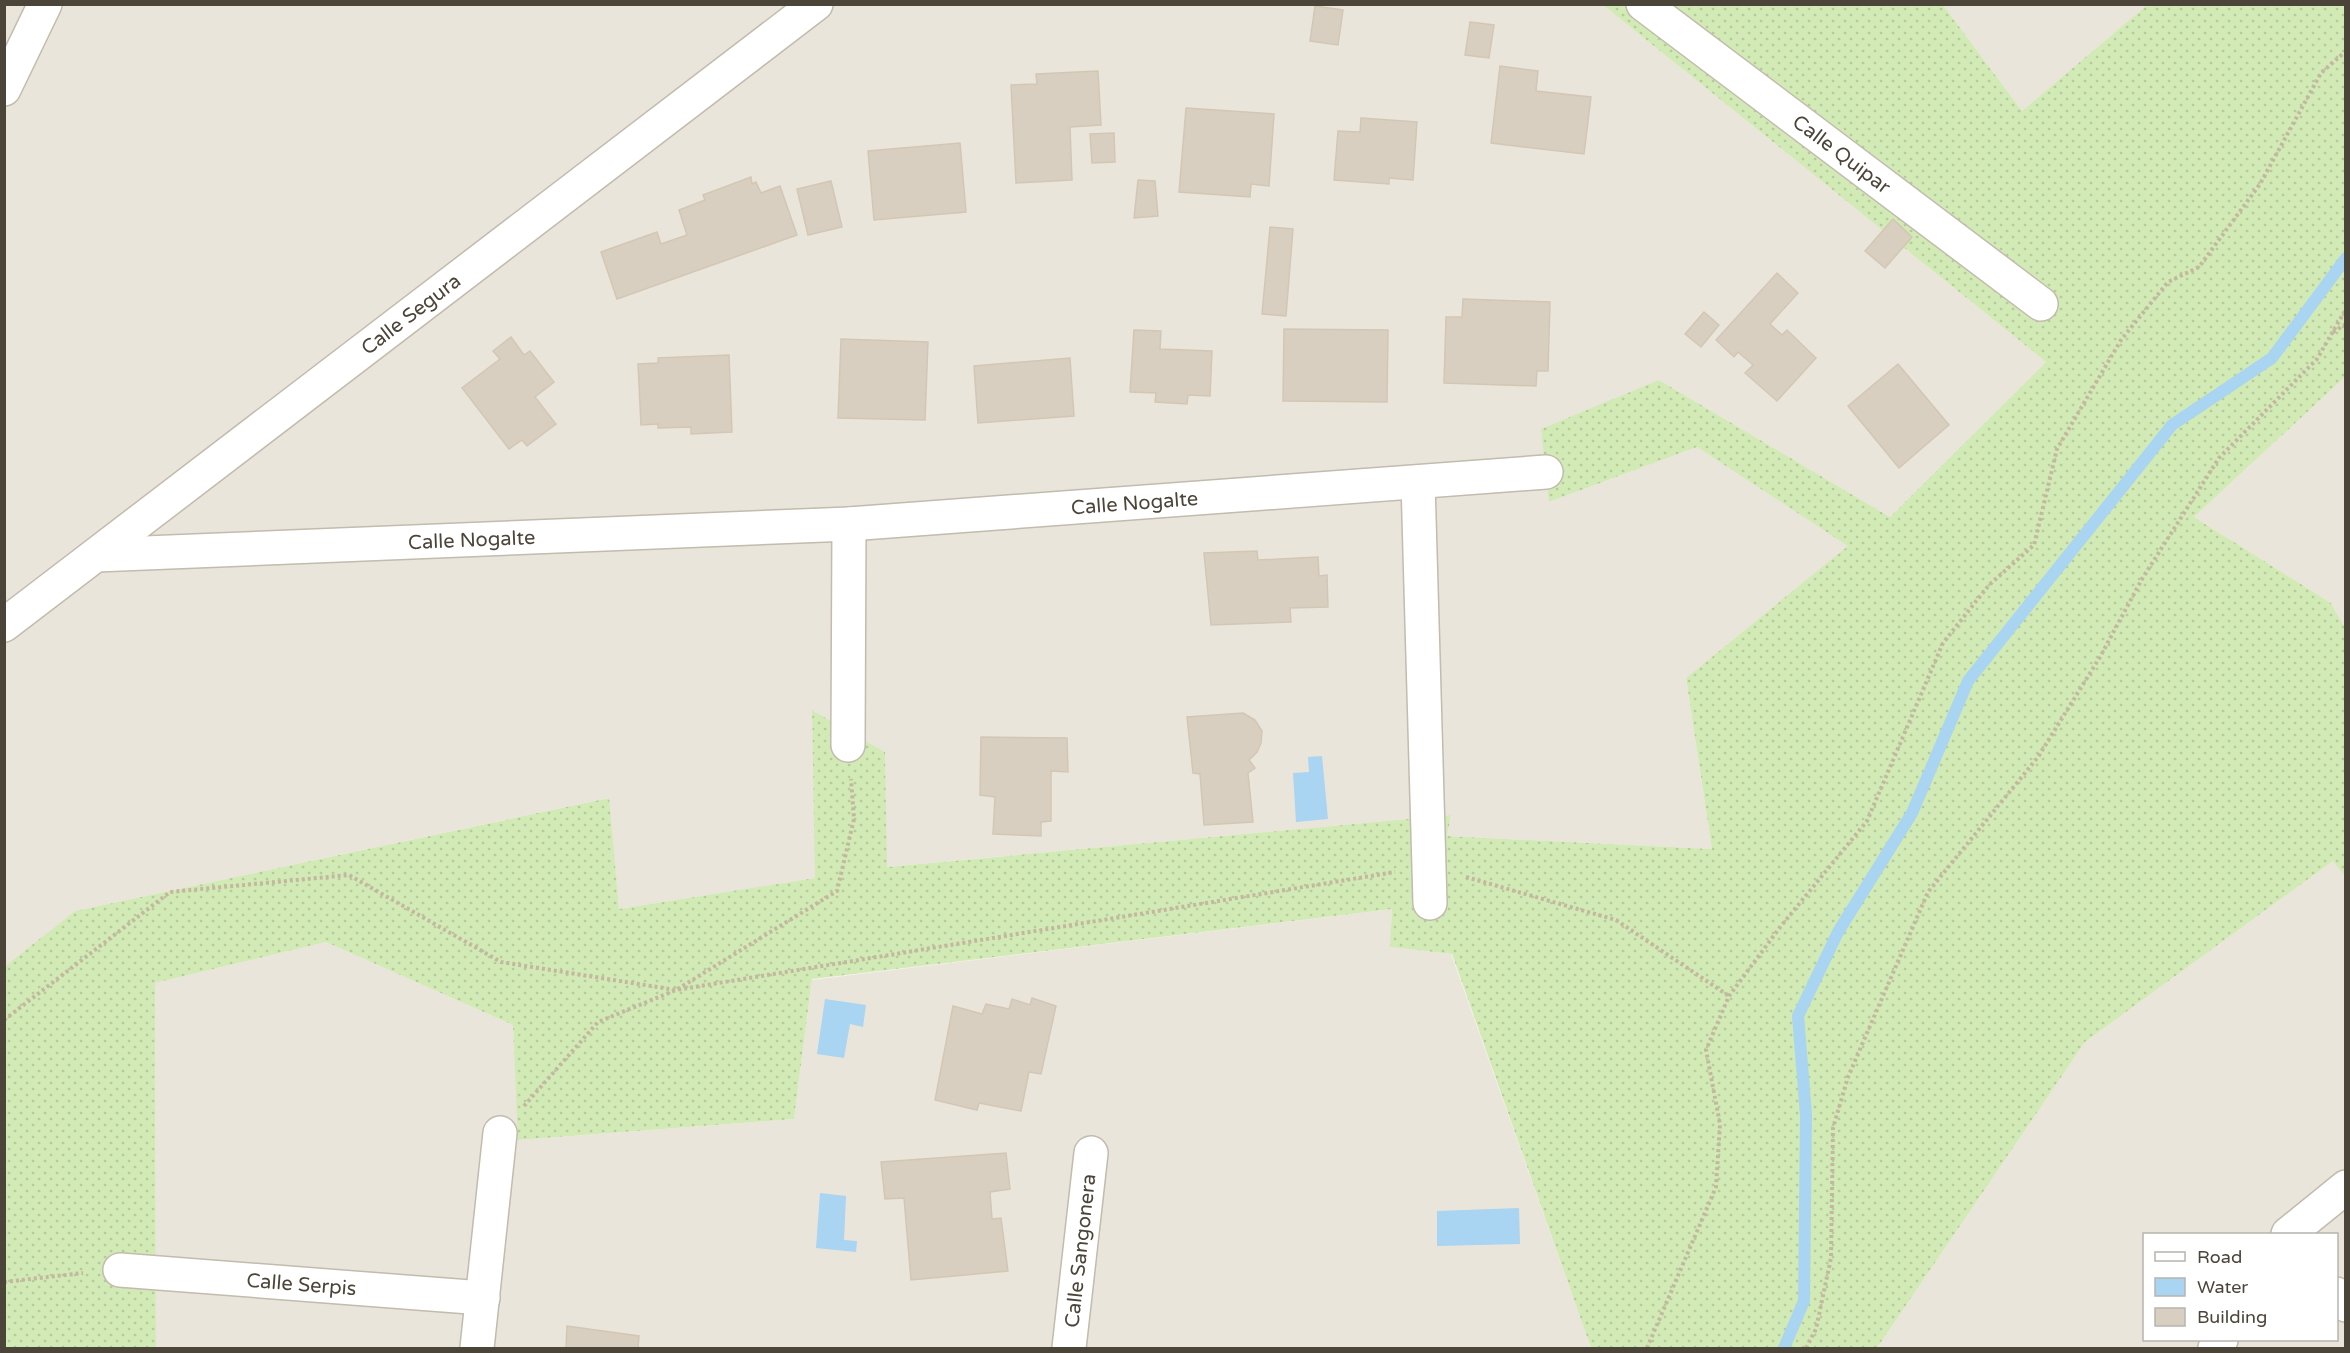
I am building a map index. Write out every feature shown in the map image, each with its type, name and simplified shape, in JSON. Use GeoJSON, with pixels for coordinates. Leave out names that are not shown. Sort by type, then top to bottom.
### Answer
{"type":"FeatureCollection","features":[{"type":"Feature","properties":{"kind":"street"},"geometry":{"type":"LineString","coordinates":[[4,89],[45,4]]}},
{"type":"Feature","properties":{"kind":"street","name":"Calle Segura"},"geometry":{"type":"LineString","coordinates":[[4,625],[816,4]]}},
{"type":"Feature","properties":{"kind":"street","name":"Calle Quipar"},"geometry":{"type":"LineString","coordinates":[[1643,4],[2041,304]]}},
{"type":"Feature","properties":{"kind":"street","name":"Calle Nogalte"},"geometry":{"type":"LineString","coordinates":[[96,555],[849,524],[1546,472]]}},
{"type":"Feature","properties":{"kind":"street"},"geometry":{"type":"LineString","coordinates":[[1418,482],[1430,903]]}},
{"type":"Feature","properties":{"kind":"street"},"geometry":{"type":"LineString","coordinates":[[848,745],[849,524]]}},
{"type":"Feature","properties":{"kind":"street"},"geometry":{"type":"LineString","coordinates":[[477,1348],[500,1133]]}},
{"type":"Feature","properties":{"kind":"street","name":"Calle Sangonera"},"geometry":{"type":"LineString","coordinates":[[1069,1348],[1091,1153]]}},
{"type":"Feature","properties":{"kind":"street"},"geometry":{"type":"LineString","coordinates":[[2289,1233],[2346,1187]]}},
{"type":"Feature","properties":{"kind":"street","name":"Calle Serpis"},"geometry":{"type":"LineString","coordinates":[[120,1270],[483,1298]]}},
{"type":"Feature","properties":{"kind":"path"},"geometry":{"type":"LineString","coordinates":[[1647,1348],[1716,1186],[1720,1124],[1706,1050],[1729,996],[1781,926],[1867,821],[1943,643],[1989,585],[2034,545],[2057,449],[2121,340],[2168,282],[2199,267],[2260,184],[2321,73],[2346,51]]}},
{"type":"Feature","properties":{"kind":"path"},"geometry":{"type":"LineString","coordinates":[[1806,1348],[1816,1329],[1831,1258],[1833,1128],[1848,1077],[1928,892],[2038,757],[2100,657],[2142,579],[2219,458],[2317,359],[2346,309]]}},
{"type":"Feature","properties":{"kind":"path"},"geometry":{"type":"LineString","coordinates":[[2332,333],[2346,324]]}},
{"type":"Feature","properties":{"kind":"path"},"geometry":{"type":"LineString","coordinates":[[500,1133],[598,1022],[676,990],[837,891],[854,819],[848,745]]}},
{"type":"Feature","properties":{"kind":"path"},"geometry":{"type":"LineString","coordinates":[[4,1020],[170,892],[349,875],[501,962],[676,990],[841,965],[1429,867],[1616,920],[1729,996]]}},
{"type":"Feature","properties":{"kind":"path"},"geometry":{"type":"LineString","coordinates":[[4,1282],[22,1278],[120,1270]]}},
{"type":"Feature","properties":{"kind":"shaded area"},"geometry":{"type":"Polygon","coordinates":[[[5,5],[1603,5],[2046,362],[1890,517],[1659,380],[1549,502],[1697,447],[1849,546],[1686,678],[1712,849],[1447,836],[1451,815],[886,867],[885,752],[812,710],[816,878],[619,909],[608,798],[75,911],[5,966],[5,5]]]}},
{"type":"Feature","properties":{"kind":"shaded area"},"geometry":{"type":"Polygon","coordinates":[[[1943,5],[2147,5],[2022,111],[1943,5]]]}},
{"type":"Feature","properties":{"kind":"shaded area"},"geometry":{"type":"Polygon","coordinates":[[[2345,377],[2345,628],[2331,603],[2194,517],[2345,377]]]}},
{"type":"Feature","properties":{"kind":"shaded area"},"geometry":{"type":"Polygon","coordinates":[[[2333,861],[2346,876],[2345,1348],[1877,1348],[2085,1042],[2333,861]]]}},
{"type":"Feature","properties":{"kind":"shaded area"},"geometry":{"type":"Polygon","coordinates":[[[1392,909],[1391,947],[1451,954],[1591,1348],[156,1348],[155,983],[326,942],[513,1025],[519,1140],[794,1119],[812,980],[1392,909]]]}},
{"type":"Feature","properties":{"kind":"green space"},"geometry":{"type":"Polygon","coordinates":[[[1603,5],[1943,5],[2022,111],[2147,5],[2345,5],[2345,377],[2194,517],[2331,603],[2345,628],[2345,876],[2333,861],[2085,1042],[1877,1348],[1591,1348],[1452,954],[1390,947],[1392,909],[812,979],[794,1119],[518,1140],[513,1025],[326,942],[155,983],[156,1348],[5,1348],[5,966],[75,911],[609,798],[619,909],[815,878],[812,710],[885,752],[887,867],[1451,815],[1447,836],[1712,849],[1686,678],[1848,546],[1697,447],[1549,502],[1541,429],[1659,380],[1890,517],[2046,362],[1603,5]]]}},
{"type":"Feature","properties":{"kind":"water"},"geometry":{"type":"Polygon","coordinates":[[[1322,756],[1328,819],[1296,822],[1293,773],[1309,772],[1308,757],[1322,756]]]}},
{"type":"Feature","properties":{"kind":"water"},"geometry":{"type":"Polygon","coordinates":[[[825,999],[866,1005],[863,1027],[850,1024],[844,1058],[817,1054],[825,999]]]}},
{"type":"Feature","properties":{"kind":"water"},"geometry":{"type":"Polygon","coordinates":[[[820,1193],[846,1196],[844,1240],[857,1241],[856,1252],[816,1248],[820,1193]]]}},
{"type":"Feature","properties":{"kind":"water"},"geometry":{"type":"Polygon","coordinates":[[[1519,1208],[1520,1244],[1437,1246],[1437,1211],[1519,1208]]]}},
{"type":"Feature","properties":{"kind":"building"},"geometry":{"type":"Polygon","coordinates":[[[1315,6],[1343,10],[1338,45],[1310,41],[1315,6]]]}},
{"type":"Feature","properties":{"kind":"building"},"geometry":{"type":"Polygon","coordinates":[[[1470,22],[1494,25],[1489,58],[1465,55],[1470,22]]]}},
{"type":"Feature","properties":{"kind":"building"},"geometry":{"type":"Polygon","coordinates":[[[1500,66],[1538,71],[1536,91],[1591,97],[1584,154],[1491,143],[1500,66]]]}},
{"type":"Feature","properties":{"kind":"building"},"geometry":{"type":"Polygon","coordinates":[[[1098,71],[1101,125],[1070,127],[1072,180],[1016,183],[1011,85],[1037,84],[1036,74],[1098,71]]]}},
{"type":"Feature","properties":{"kind":"building"},"geometry":{"type":"Polygon","coordinates":[[[1186,108],[1274,114],[1269,186],[1251,184],[1250,197],[1179,192],[1186,108]]]}},
{"type":"Feature","properties":{"kind":"building"},"geometry":{"type":"Polygon","coordinates":[[[1361,118],[1417,122],[1413,180],[1389,178],[1389,184],[1334,180],[1338,131],[1360,132],[1361,118]]]}},
{"type":"Feature","properties":{"kind":"building"},"geometry":{"type":"Polygon","coordinates":[[[1114,133],[1115,162],[1092,163],[1090,134],[1114,133]]]}},
{"type":"Feature","properties":{"kind":"building"},"geometry":{"type":"Polygon","coordinates":[[[960,143],[966,212],[874,220],[868,151],[960,143]]]}},
{"type":"Feature","properties":{"kind":"building"},"geometry":{"type":"Polygon","coordinates":[[[751,177],[752,184],[756,182],[761,193],[780,186],[797,235],[617,299],[601,252],[657,232],[661,244],[687,235],[679,210],[705,200],[703,195],[751,177]]]}},
{"type":"Feature","properties":{"kind":"building"},"geometry":{"type":"Polygon","coordinates":[[[1138,180],[1155,181],[1158,216],[1134,218],[1138,180]]]}},
{"type":"Feature","properties":{"kind":"building"},"geometry":{"type":"Polygon","coordinates":[[[831,181],[842,227],[808,235],[797,189],[831,181]]]}},
{"type":"Feature","properties":{"kind":"building"},"geometry":{"type":"Polygon","coordinates":[[[1893,219],[1912,237],[1885,268],[1865,251],[1893,219]]]}},
{"type":"Feature","properties":{"kind":"building"},"geometry":{"type":"Polygon","coordinates":[[[1270,227],[1293,229],[1286,316],[1262,314],[1270,227]]]}},
{"type":"Feature","properties":{"kind":"building"},"geometry":{"type":"Polygon","coordinates":[[[1777,273],[1798,293],[1770,324],[1782,335],[1787,330],[1816,358],[1777,401],[1745,373],[1753,365],[1738,352],[1734,357],[1716,340],[1777,273]]]}},
{"type":"Feature","properties":{"kind":"building"},"geometry":{"type":"Polygon","coordinates":[[[1463,299],[1550,302],[1548,371],[1537,371],[1536,386],[1444,383],[1446,317],[1462,317],[1463,299]]]}},
{"type":"Feature","properties":{"kind":"building"},"geometry":{"type":"Polygon","coordinates":[[[1704,312],[1719,325],[1701,347],[1685,334],[1704,312]]]}},
{"type":"Feature","properties":{"kind":"building"},"geometry":{"type":"Polygon","coordinates":[[[1284,329],[1388,330],[1387,402],[1283,401],[1284,329]]]}},
{"type":"Feature","properties":{"kind":"building"},"geometry":{"type":"Polygon","coordinates":[[[1134,330],[1161,331],[1160,349],[1212,351],[1210,396],[1188,395],[1187,404],[1155,402],[1156,393],[1130,392],[1134,330]]]}},
{"type":"Feature","properties":{"kind":"building"},"geometry":{"type":"Polygon","coordinates":[[[511,337],[524,355],[530,351],[554,382],[535,397],[556,424],[527,446],[522,440],[509,449],[462,388],[500,359],[493,351],[511,337]]]}},
{"type":"Feature","properties":{"kind":"building"},"geometry":{"type":"Polygon","coordinates":[[[841,339],[928,342],[925,420],[838,418],[841,339]]]}},
{"type":"Feature","properties":{"kind":"building"},"geometry":{"type":"Polygon","coordinates":[[[729,355],[732,432],[691,434],[691,427],[658,428],[658,424],[641,425],[638,364],[658,363],[658,358],[729,355]]]}},
{"type":"Feature","properties":{"kind":"building"},"geometry":{"type":"Polygon","coordinates":[[[1070,358],[1074,416],[978,423],[974,366],[1070,358]]]}},
{"type":"Feature","properties":{"kind":"building"},"geometry":{"type":"Polygon","coordinates":[[[1898,364],[1949,425],[1899,468],[1848,406],[1898,364]]]}},
{"type":"Feature","properties":{"kind":"building"},"geometry":{"type":"Polygon","coordinates":[[[1257,551],[1258,560],[1318,557],[1319,576],[1327,575],[1328,607],[1290,608],[1291,622],[1211,625],[1204,553],[1257,551]]]}},
{"type":"Feature","properties":{"kind":"building"},"geometry":{"type":"Polygon","coordinates":[[[1243,713],[1255,720],[1262,731],[1261,743],[1257,752],[1249,760],[1255,768],[1248,773],[1253,822],[1204,825],[1200,774],[1193,773],[1187,717],[1243,713]]]}},
{"type":"Feature","properties":{"kind":"building"},"geometry":{"type":"Polygon","coordinates":[[[981,737],[1067,738],[1068,772],[1051,771],[1051,821],[1041,822],[1041,836],[993,834],[995,797],[980,795],[981,737]]]}},
{"type":"Feature","properties":{"kind":"building"},"geometry":{"type":"Polygon","coordinates":[[[1032,998],[1056,1006],[1041,1074],[1029,1072],[1021,1111],[979,1103],[977,1110],[935,1100],[953,1006],[982,1014],[986,1004],[1009,1009],[1012,999],[1030,1005],[1032,998]]]}},
{"type":"Feature","properties":{"kind":"building"},"geometry":{"type":"Polygon","coordinates":[[[1006,1153],[1010,1189],[990,1192],[992,1219],[1001,1218],[1008,1271],[911,1280],[904,1198],[885,1199],[881,1162],[1006,1153]]]}},
{"type":"Feature","properties":{"kind":"building"},"geometry":{"type":"Polygon","coordinates":[[[567,1326],[639,1336],[638,1348],[566,1348],[567,1326]]]}},
{"type":"Feature","properties":{"kind":"waterway"},"geometry":{"type":"LineString","coordinates":[[1784,1348],[1804,1301],[1806,1115],[1798,1016],[1838,932],[1912,813],[1968,681],[2172,425],[2272,358],[2346,258]]}}]}
